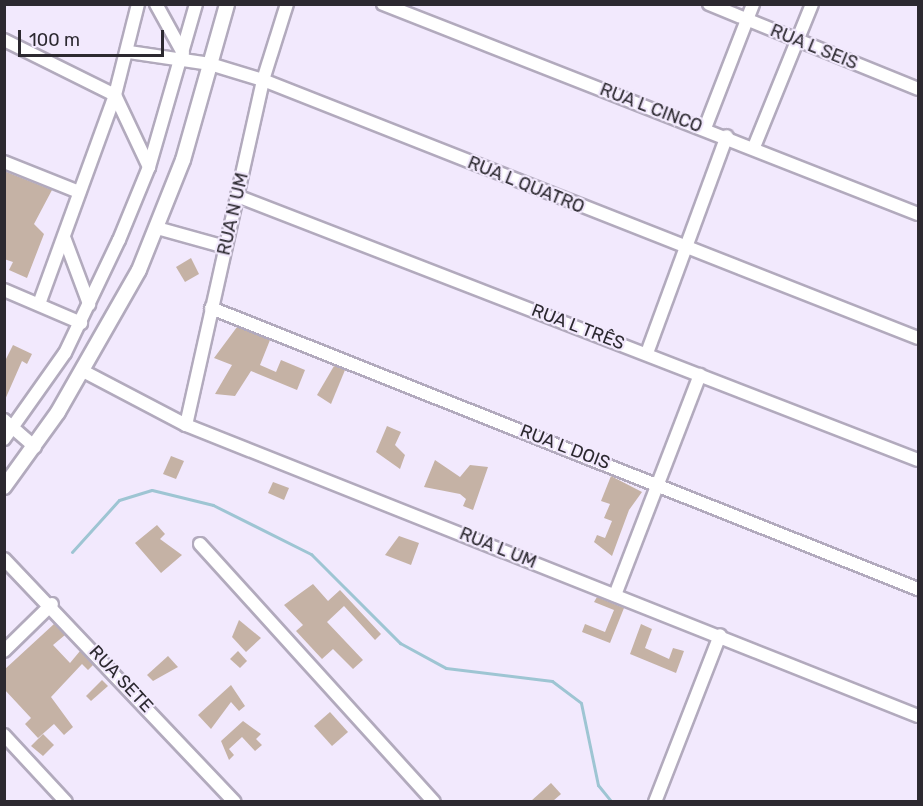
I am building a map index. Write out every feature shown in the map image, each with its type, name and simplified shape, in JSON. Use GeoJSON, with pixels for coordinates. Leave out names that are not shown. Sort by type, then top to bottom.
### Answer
{"type":"FeatureCollection","features":[{"type":"Feature","properties":{"kind":"street"},"geometry":{"type":"LineString","coordinates":[[39,304],[115,95],[129,52],[138,4]]}},
{"type":"Feature","properties":{"kind":"street"},"geometry":{"type":"LineString","coordinates":[[156,4],[182,56]]}},
{"type":"Feature","properties":{"kind":"street"},"geometry":{"type":"LineString","coordinates":[[4,439],[10,423],[81,323],[149,167],[196,4]]}},
{"type":"Feature","properties":{"kind":"street"},"geometry":{"type":"LineString","coordinates":[[4,487],[35,447],[83,371],[158,228],[183,160],[227,4]]}},
{"type":"Feature","properties":{"kind":"street","name":"RUA N UM"},"geometry":{"type":"LineString","coordinates":[[186,425],[262,80],[287,4]]}},
{"type":"Feature","properties":{"kind":"street","name":"RUA L CINCO"},"geometry":{"type":"LineString","coordinates":[[383,4],[728,136],[918,214]]}},
{"type":"Feature","properties":{"kind":"street","name":"RUA L SEIS"},"geometry":{"type":"LineString","coordinates":[[709,4],[918,89]]}},
{"type":"Feature","properties":{"kind":"street"},"geometry":{"type":"LineString","coordinates":[[705,128],[753,4]]}},
{"type":"Feature","properties":{"kind":"street"},"geometry":{"type":"LineString","coordinates":[[754,147],[812,4]]}},
{"type":"Feature","properties":{"kind":"street"},"geometry":{"type":"LineString","coordinates":[[4,39],[115,95],[149,167]]}},
{"type":"Feature","properties":{"kind":"street","name":"RUA L QUATRO"},"geometry":{"type":"LineString","coordinates":[[129,52],[182,56],[262,80],[684,249],[918,338]]}},
{"type":"Feature","properties":{"kind":"street"},"geometry":{"type":"LineString","coordinates":[[647,353],[728,136]]}},
{"type":"Feature","properties":{"kind":"street"},"geometry":{"type":"LineString","coordinates":[[4,162],[79,192]]}},
{"type":"Feature","properties":{"kind":"street","name":"RUA L TRÊS"},"geometry":{"type":"LineString","coordinates":[[237,196],[647,353],[918,460]]}},
{"type":"Feature","properties":{"kind":"street"},"geometry":{"type":"LineString","coordinates":[[158,228],[225,246]]}},
{"type":"Feature","properties":{"kind":"street"},"geometry":{"type":"LineString","coordinates":[[64,237],[89,304]]}},
{"type":"Feature","properties":{"kind":"street"},"geometry":{"type":"LineString","coordinates":[[4,290],[81,323]]}},
{"type":"Feature","properties":{"kind":"street","name":"RUA L DOIS"},"geometry":{"type":"LineString","coordinates":[[211,308],[659,484],[918,589]]}},
{"type":"Feature","properties":{"kind":"street","name":"RUA L UM"},"geometry":{"type":"LineString","coordinates":[[83,371],[186,425],[720,635],[918,716]]}},
{"type":"Feature","properties":{"kind":"street"},"geometry":{"type":"LineString","coordinates":[[615,595],[700,375]]}},
{"type":"Feature","properties":{"kind":"street"},"geometry":{"type":"LineString","coordinates":[[10,423],[35,447]]}},
{"type":"Feature","properties":{"kind":"street"},"geometry":{"type":"LineString","coordinates":[[200,544],[434,801]]}},
{"type":"Feature","properties":{"kind":"street","name":"RUA SETE"},"geometry":{"type":"LineString","coordinates":[[4,559],[52,604],[235,801]]}},
{"type":"Feature","properties":{"kind":"street"},"geometry":{"type":"LineString","coordinates":[[4,651],[52,604]]}},
{"type":"Feature","properties":{"kind":"street"},"geometry":{"type":"LineString","coordinates":[[655,801],[720,635]]}},
{"type":"Feature","properties":{"kind":"street"},"geometry":{"type":"LineString","coordinates":[[4,735],[66,801]]}},
{"type":"Feature","properties":{"kind":"building"},"geometry":{"type":"Polygon","coordinates":[[[4,171],[52,190],[34,224],[44,234],[27,278],[9,270],[13,262],[4,259],[4,171]]]}},
{"type":"Feature","properties":{"kind":"building"},"geometry":{"type":"Polygon","coordinates":[[[191,258],[199,274],[185,282],[176,267],[191,258]]]}},
{"type":"Feature","properties":{"kind":"building"},"geometry":{"type":"Polygon","coordinates":[[[237,327],[270,340],[260,365],[276,372],[281,360],[305,370],[297,390],[251,371],[235,396],[215,394],[232,365],[214,358],[237,327]]]}},
{"type":"Feature","properties":{"kind":"building"},"geometry":{"type":"Polygon","coordinates":[[[13,345],[32,354],[27,364],[22,361],[4,402],[4,363],[13,345]]]}},
{"type":"Feature","properties":{"kind":"building"},"geometry":{"type":"Polygon","coordinates":[[[334,366],[345,370],[331,404],[317,395],[334,366]]]}},
{"type":"Feature","properties":{"kind":"building"},"geometry":{"type":"Polygon","coordinates":[[[387,426],[401,432],[395,445],[405,455],[400,469],[376,452],[387,426]]]}},
{"type":"Feature","properties":{"kind":"building"},"geometry":{"type":"Polygon","coordinates":[[[171,456],[184,461],[176,479],[163,474],[171,456]]]}},
{"type":"Feature","properties":{"kind":"building"},"geometry":{"type":"Polygon","coordinates":[[[435,460],[460,477],[470,465],[488,467],[473,510],[463,506],[466,499],[460,494],[424,487],[435,460]]]}},
{"type":"Feature","properties":{"kind":"building"},"geometry":{"type":"Polygon","coordinates":[[[611,476],[642,492],[629,510],[612,556],[594,542],[597,535],[605,538],[612,521],[604,518],[610,504],[601,501],[611,476]]]}},
{"type":"Feature","properties":{"kind":"building"},"geometry":{"type":"Polygon","coordinates":[[[273,482],[289,488],[284,500],[268,493],[273,482]]]}},
{"type":"Feature","properties":{"kind":"building"},"geometry":{"type":"Polygon","coordinates":[[[157,525],[165,534],[160,539],[182,555],[161,573],[135,543],[157,525]]]}},
{"type":"Feature","properties":{"kind":"building"},"geometry":{"type":"Polygon","coordinates":[[[399,536],[419,543],[411,565],[385,555],[399,536]]]}},
{"type":"Feature","properties":{"kind":"building"},"geometry":{"type":"Polygon","coordinates":[[[313,584],[328,601],[340,590],[381,634],[375,640],[344,606],[327,622],[363,660],[353,669],[333,649],[322,659],[296,631],[303,625],[284,605],[313,584]]]}},
{"type":"Feature","properties":{"kind":"building"},"geometry":{"type":"Polygon","coordinates":[[[597,597],[624,608],[610,643],[582,632],[585,624],[605,632],[614,610],[594,602],[597,597]]]}},
{"type":"Feature","properties":{"kind":"building"},"geometry":{"type":"Polygon","coordinates":[[[239,620],[261,638],[246,652],[232,637],[239,620]]]}},
{"type":"Feature","properties":{"kind":"building"},"geometry":{"type":"Polygon","coordinates":[[[54,624],[65,635],[53,645],[70,663],[80,651],[93,665],[88,670],[82,664],[51,697],[73,727],[64,735],[54,724],[38,738],[25,724],[31,718],[4,689],[4,670],[54,624]]]}},
{"type":"Feature","properties":{"kind":"building"},"geometry":{"type":"Polygon","coordinates":[[[641,624],[652,629],[645,648],[669,659],[673,648],[684,651],[676,673],[630,654],[641,624]]]}},
{"type":"Feature","properties":{"kind":"building"},"geometry":{"type":"Polygon","coordinates":[[[238,651],[247,661],[240,668],[230,659],[238,651]]]}},
{"type":"Feature","properties":{"kind":"building"},"geometry":{"type":"Polygon","coordinates":[[[168,656],[178,667],[153,681],[147,675],[168,656]]]}},
{"type":"Feature","properties":{"kind":"building"},"geometry":{"type":"Polygon","coordinates":[[[102,680],[108,686],[91,701],[86,696],[102,680]]]}},
{"type":"Feature","properties":{"kind":"building"},"geometry":{"type":"Polygon","coordinates":[[[231,685],[245,706],[239,711],[231,702],[211,729],[198,715],[231,685]]]}},
{"type":"Feature","properties":{"kind":"building"},"geometry":{"type":"Polygon","coordinates":[[[330,712],[348,732],[332,746],[314,726],[330,712]]]}},
{"type":"Feature","properties":{"kind":"building"},"geometry":{"type":"Polygon","coordinates":[[[243,721],[261,734],[256,739],[262,745],[255,751],[242,737],[229,749],[234,755],[229,760],[221,741],[243,721]]]}},
{"type":"Feature","properties":{"kind":"building"},"geometry":{"type":"Polygon","coordinates":[[[43,734],[54,745],[43,756],[31,746],[43,734]]]}},
{"type":"Feature","properties":{"kind":"building"},"geometry":{"type":"Polygon","coordinates":[[[551,783],[561,794],[553,801],[531,801],[551,783]]]}},
{"type":"Feature","properties":{"kind":"waterway"},"geometry":{"type":"LineString","coordinates":[[72,552],[119,500],[152,490],[213,505],[311,554],[400,643],[446,668],[552,681],[581,703],[598,785],[612,802]]}}]}
